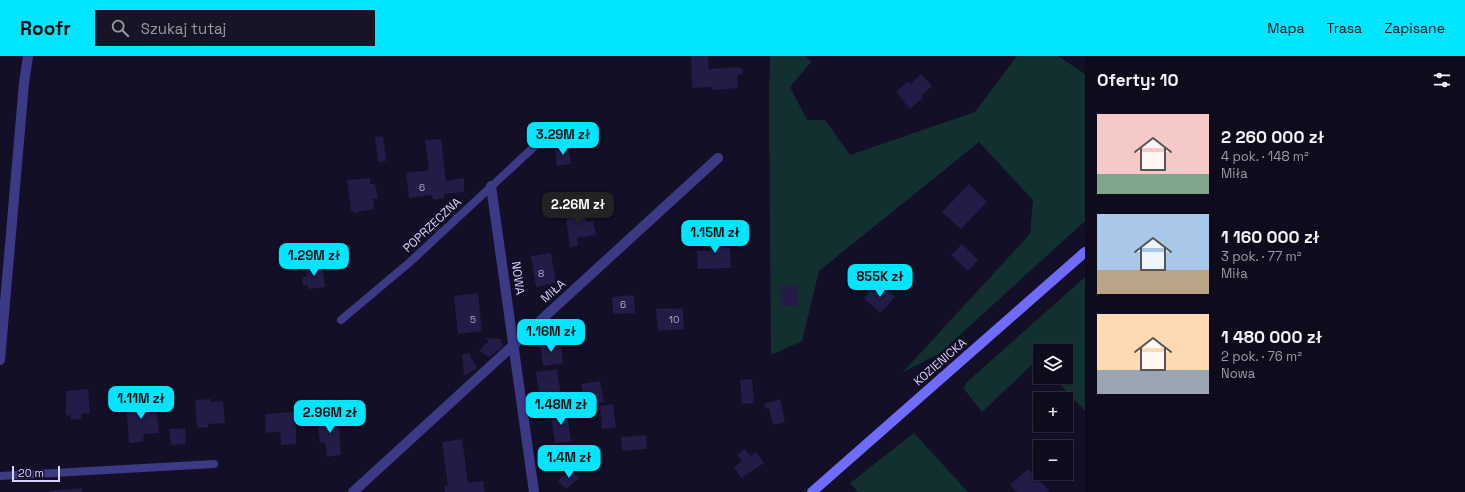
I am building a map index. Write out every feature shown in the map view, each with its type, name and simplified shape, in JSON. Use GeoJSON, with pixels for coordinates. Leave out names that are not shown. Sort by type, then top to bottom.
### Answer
{"type":"FeatureCollection","features":[{"type":"Feature","properties":{"kind":"main road","name":"KOZIENICKA"},"geometry":{"type":"LineString","coordinates":[[812,492],[1085,252]]}},
{"type":"Feature","properties":{"kind":"street"},"geometry":{"type":"LineString","coordinates":[[0,360],[24,83],[28,56]]}},
{"type":"Feature","properties":{"kind":"street","name":"MIŁA"},"geometry":{"type":"LineString","coordinates":[[353,492],[514,343],[718,158]]}},
{"type":"Feature","properties":{"kind":"street","name":"NOWA"},"geometry":{"type":"LineString","coordinates":[[491,186],[534,492]]}},
{"type":"Feature","properties":{"kind":"lane","name":"POPRZECZNA"},"geometry":{"type":"LineString","coordinates":[[341,320],[410,262],[536,145]]}},
{"type":"Feature","properties":{"kind":"lane"},"geometry":{"type":"LineString","coordinates":[[0,476],[214,464]]}},
{"type":"Feature","properties":{"kind":"green space"},"geometry":{"type":"Polygon","coordinates":[[[770,56],[806,56],[811,62],[790,87],[807,120],[825,120],[850,155],[975,112],[1017,56],[1058,56],[1085,74],[1085,221],[940,353],[902,373],[1030,234],[1033,200],[979,142],[819,271],[802,341],[771,355],[770,56]]]}},
{"type":"Feature","properties":{"kind":"green space"},"geometry":{"type":"Polygon","coordinates":[[[1085,277],[1085,411],[1073,398],[1073,392],[1067,392],[1060,384],[1073,384],[1073,344],[1033,344],[1033,364],[982,412],[964,389],[966,383],[1085,277]]]}},
{"type":"Feature","properties":{"kind":"green space"},"geometry":{"type":"Polygon","coordinates":[[[914,433],[968,492],[858,492],[850,483],[914,433]]]}},
{"type":"Feature","properties":{"kind":"building"},"geometry":{"type":"Polygon","coordinates":[[[691,56],[708,56],[709,69],[740,67],[743,70],[743,73],[737,76],[738,88],[712,90],[711,87],[692,88],[691,56]]]}},
{"type":"Feature","properties":{"kind":"building"},"geometry":{"type":"Polygon","coordinates":[[[921,74],[932,86],[921,96],[923,98],[910,109],[896,92],[908,81],[910,84],[921,74]]]}},
{"type":"Feature","properties":{"kind":"building"},"geometry":{"type":"Polygon","coordinates":[[[383,136],[386,161],[378,162],[375,137],[383,136]]]}},
{"type":"Feature","properties":{"kind":"building"},"geometry":{"type":"Polygon","coordinates":[[[441,139],[446,181],[464,178],[464,192],[444,194],[445,198],[433,200],[432,195],[409,198],[406,173],[429,170],[425,140],[441,139]]]}},
{"type":"Feature","properties":{"kind":"building"},"geometry":{"type":"Polygon","coordinates":[[[568,145],[571,164],[557,166],[555,147],[568,145]]]}},
{"type":"Feature","properties":{"kind":"building"},"geometry":{"type":"Polygon","coordinates":[[[370,178],[370,184],[375,184],[378,199],[373,199],[374,209],[353,213],[353,210],[351,210],[347,180],[370,178]]]}},
{"type":"Feature","properties":{"kind":"building"},"geometry":{"type":"Polygon","coordinates":[[[969,184],[987,202],[961,229],[942,212],[969,184]]]}},
{"type":"Feature","properties":{"kind":"building"},"geometry":{"type":"Polygon","coordinates":[[[583,208],[586,222],[593,221],[596,235],[577,238],[578,246],[570,247],[565,210],[583,208]]]}},
{"type":"Feature","properties":{"kind":"building"},"geometry":{"type":"Polygon","coordinates":[[[725,234],[725,248],[730,248],[731,268],[698,269],[697,251],[710,251],[709,235],[725,234]]]}},
{"type":"Feature","properties":{"kind":"building"},"geometry":{"type":"Polygon","coordinates":[[[962,244],[978,260],[968,271],[951,255],[962,244]]]}},
{"type":"Feature","properties":{"kind":"building"},"geometry":{"type":"Polygon","coordinates":[[[551,253],[556,283],[536,287],[531,256],[551,253]]]}},
{"type":"Feature","properties":{"kind":"building"},"geometry":{"type":"Polygon","coordinates":[[[322,265],[325,287],[308,289],[308,285],[303,285],[302,277],[307,277],[305,267],[322,265]]]}},
{"type":"Feature","properties":{"kind":"building"},"geometry":{"type":"Polygon","coordinates":[[[879,282],[895,297],[880,313],[864,298],[879,282]]]}},
{"type":"Feature","properties":{"kind":"building"},"geometry":{"type":"Polygon","coordinates":[[[797,285],[798,306],[781,306],[780,286],[797,285]]]}},
{"type":"Feature","properties":{"kind":"building"},"geometry":{"type":"Polygon","coordinates":[[[478,293],[482,331],[458,334],[454,296],[478,293]]]}},
{"type":"Feature","properties":{"kind":"building"},"geometry":{"type":"Polygon","coordinates":[[[634,295],[635,313],[613,314],[612,297],[634,295]]]}},
{"type":"Feature","properties":{"kind":"building"},"geometry":{"type":"Polygon","coordinates":[[[683,308],[684,329],[658,331],[656,309],[683,308]]]}},
{"type":"Feature","properties":{"kind":"building"},"geometry":{"type":"Polygon","coordinates":[[[486,338],[501,339],[503,346],[489,357],[479,351],[486,343],[489,344],[486,338]]]}},
{"type":"Feature","properties":{"kind":"building"},"geometry":{"type":"Polygon","coordinates":[[[560,340],[563,363],[543,366],[540,342],[560,340]]]}},
{"type":"Feature","properties":{"kind":"building"},"geometry":{"type":"Polygon","coordinates":[[[469,353],[477,368],[464,376],[462,354],[469,353]]]}},
{"type":"Feature","properties":{"kind":"building"},"geometry":{"type":"Polygon","coordinates":[[[557,369],[561,396],[540,399],[536,372],[557,369]]]}},
{"type":"Feature","properties":{"kind":"building"},"geometry":{"type":"Polygon","coordinates":[[[752,379],[754,403],[742,404],[740,380],[752,379]]]}},
{"type":"Feature","properties":{"kind":"building"},"geometry":{"type":"Polygon","coordinates":[[[600,381],[604,402],[585,406],[581,384],[600,381]]]}},
{"type":"Feature","properties":{"kind":"building"},"geometry":{"type":"Polygon","coordinates":[[[88,389],[90,413],[81,414],[82,419],[71,420],[71,415],[66,416],[66,391],[88,389]]]}},
{"type":"Feature","properties":{"kind":"building"},"geometry":{"type":"Polygon","coordinates":[[[145,399],[147,409],[156,408],[159,433],[144,434],[143,442],[129,443],[126,400],[145,399]]]}},
{"type":"Feature","properties":{"kind":"building"},"geometry":{"type":"Polygon","coordinates":[[[211,399],[211,402],[223,401],[225,423],[208,424],[208,427],[197,428],[195,400],[211,399]]]}},
{"type":"Feature","properties":{"kind":"building"},"geometry":{"type":"Polygon","coordinates":[[[780,399],[785,422],[773,425],[769,408],[765,409],[764,404],[780,399]]]}},
{"type":"Feature","properties":{"kind":"building"},"geometry":{"type":"Polygon","coordinates":[[[613,404],[616,428],[602,429],[600,406],[613,404]]]}},
{"type":"Feature","properties":{"kind":"building"},"geometry":{"type":"Polygon","coordinates":[[[566,408],[571,441],[555,443],[550,411],[566,408]]]}},
{"type":"Feature","properties":{"kind":"building"},"geometry":{"type":"Polygon","coordinates":[[[296,412],[296,444],[281,445],[280,432],[266,433],[265,414],[296,412]]]}},
{"type":"Feature","properties":{"kind":"building"},"geometry":{"type":"Polygon","coordinates":[[[338,414],[341,455],[327,457],[325,442],[320,443],[317,417],[338,414]]]}},
{"type":"Feature","properties":{"kind":"building"},"geometry":{"type":"Polygon","coordinates":[[[185,428],[186,444],[171,445],[169,429],[185,428]]]}},
{"type":"Feature","properties":{"kind":"building"},"geometry":{"type":"Polygon","coordinates":[[[646,435],[647,449],[622,451],[621,437],[646,435]]]}},
{"type":"Feature","properties":{"kind":"building"},"geometry":{"type":"Polygon","coordinates":[[[462,439],[468,483],[483,481],[485,492],[445,492],[444,486],[448,486],[442,442],[462,439]]]}},
{"type":"Feature","properties":{"kind":"building"},"geometry":{"type":"Polygon","coordinates":[[[745,449],[750,456],[756,452],[764,463],[741,478],[734,467],[742,461],[737,455],[745,449]]]}},
{"type":"Feature","properties":{"kind":"building"},"geometry":{"type":"Polygon","coordinates":[[[571,469],[579,478],[566,489],[558,481],[571,469]]]}},
{"type":"Feature","properties":{"kind":"building"},"geometry":{"type":"Polygon","coordinates":[[[1028,469],[1033,474],[1033,480],[1039,480],[1050,492],[1017,492],[1010,485],[1028,469]]]}},
{"type":"Feature","properties":{"kind":"building"},"geometry":{"type":"Polygon","coordinates":[[[82,488],[82,492],[50,492],[50,491],[82,488]]]}}]}
